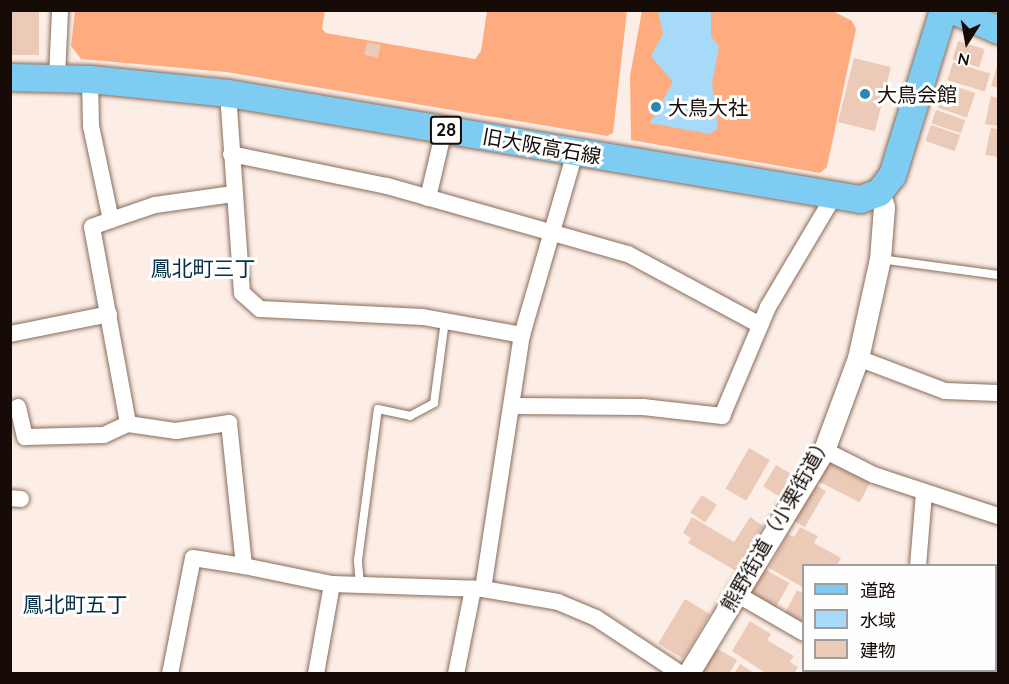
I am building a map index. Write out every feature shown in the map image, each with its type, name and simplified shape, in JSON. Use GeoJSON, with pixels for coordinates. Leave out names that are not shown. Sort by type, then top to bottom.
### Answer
{"type":"FeatureCollection","features":[{"type":"Feature","properties":{"kind":"main road"},"geometry":{"type":"LineString","coordinates":[[879,192],[892,175],[943,10]]}},
{"type":"Feature","properties":{"kind":"main road"},"geometry":{"type":"LineString","coordinates":[[952,10],[999,30]]}},
{"type":"Feature","properties":{"kind":"main road","name":"旧大阪高石線"},"geometry":{"type":"LineString","coordinates":[[10,77],[90,79],[228,93],[834,196],[860,198],[879,192]]}},
{"type":"Feature","properties":{"kind":"street"},"geometry":{"type":"LineString","coordinates":[[57,77],[60,10]]}},
{"type":"Feature","properties":{"kind":"street"},"geometry":{"type":"LineString","coordinates":[[90,79],[91,126],[111,220]]}},
{"type":"Feature","properties":{"kind":"street"},"geometry":{"type":"LineString","coordinates":[[228,93],[233,194],[242,293],[260,309],[445,321],[522,335]]}},
{"type":"Feature","properties":{"kind":"street"},"geometry":{"type":"LineString","coordinates":[[428,198],[444,130]]}},
{"type":"Feature","properties":{"kind":"street"},"geometry":{"type":"LineString","coordinates":[[456,674],[478,589],[513,406],[522,335],[548,233],[575,152]]}},
{"type":"Feature","properties":{"kind":"street"},"geometry":{"type":"LineString","coordinates":[[231,154],[428,198],[628,254],[760,325]]}},
{"type":"Feature","properties":{"kind":"street","name":"熊野街道（小栗街道）"},"geometry":{"type":"LineString","coordinates":[[688,674],[735,593],[824,450],[858,358],[880,259],[884,207],[879,192]]}},
{"type":"Feature","properties":{"kind":"street"},"geometry":{"type":"LineString","coordinates":[[128,424],[92,227],[154,205],[233,194]]}},
{"type":"Feature","properties":{"kind":"street"},"geometry":{"type":"LineString","coordinates":[[513,406],[643,407],[722,416],[760,325],[834,196]]}},
{"type":"Feature","properties":{"kind":"street"},"geometry":{"type":"LineString","coordinates":[[10,334],[109,314]]}},
{"type":"Feature","properties":{"kind":"street"},"geometry":{"type":"LineString","coordinates":[[858,358],[945,391],[999,393]]}},
{"type":"Feature","properties":{"kind":"street"},"geometry":{"type":"LineString","coordinates":[[18,407],[25,437],[104,435],[128,424],[176,431],[229,423],[244,566]]}},
{"type":"Feature","properties":{"kind":"street"},"geometry":{"type":"LineString","coordinates":[[824,450],[874,475],[999,516]]}},
{"type":"Feature","properties":{"kind":"street"},"geometry":{"type":"LineString","coordinates":[[918,564],[924,493]]}},
{"type":"Feature","properties":{"kind":"street"},"geometry":{"type":"LineString","coordinates":[[170,674],[193,558],[332,584],[478,589],[558,602],[596,618],[681,674]]}},
{"type":"Feature","properties":{"kind":"street"},"geometry":{"type":"LineString","coordinates":[[316,674],[332,584]]}},
{"type":"Feature","properties":{"kind":"street"},"geometry":{"type":"LineString","coordinates":[[735,593],[802,632]]}},
{"type":"Feature","properties":{"kind":"lane"},"geometry":{"type":"LineString","coordinates":[[880,259],[999,275]]}},
{"type":"Feature","properties":{"kind":"lane"},"geometry":{"type":"LineString","coordinates":[[360,585],[358,560],[378,409],[410,416],[434,403],[445,321]]}},
{"type":"Feature","properties":{"kind":"shaded area"},"geometry":{"type":"Polygon","coordinates":[[[325,10],[322,29],[326,33],[475,59],[481,51],[487,11],[627,11],[613,133],[607,136],[226,72],[81,59],[71,46],[75,11],[325,10]]]}},
{"type":"Feature","properties":{"kind":"shaded area"},"geometry":{"type":"Polygon","coordinates":[[[642,11],[833,11],[852,21],[856,29],[827,167],[820,173],[631,140],[630,76],[642,11]]]}},
{"type":"Feature","properties":{"kind":"water"},"geometry":{"type":"Polygon","coordinates":[[[658,11],[711,12],[711,36],[719,47],[712,84],[718,128],[710,134],[650,123],[673,82],[651,56],[663,34],[658,11]]]}},
{"type":"Feature","properties":{"kind":"building"},"geometry":{"type":"Polygon","coordinates":[[[10,10],[39,10],[39,55],[10,55],[10,10]]]}},
{"type":"Feature","properties":{"kind":"building"},"geometry":{"type":"Polygon","coordinates":[[[958,41],[985,49],[979,67],[952,59],[958,41]]]}},
{"type":"Feature","properties":{"kind":"building"},"geometry":{"type":"Polygon","coordinates":[[[367,42],[381,45],[378,58],[364,55],[367,42]]]}},
{"type":"Feature","properties":{"kind":"building","name":"大鳥会館"},"geometry":{"type":"Polygon","coordinates":[[[854,58],[891,67],[875,131],[838,122],[854,58]]]}},
{"type":"Feature","properties":{"kind":"building"},"geometry":{"type":"Polygon","coordinates":[[[953,62],[990,73],[985,92],[947,80],[953,62]]]}},
{"type":"Feature","properties":{"kind":"building"},"geometry":{"type":"Polygon","coordinates":[[[998,63],[998,88],[991,86],[998,63]]]}},
{"type":"Feature","properties":{"kind":"building"},"geometry":{"type":"Polygon","coordinates":[[[946,83],[975,93],[967,118],[938,108],[946,83]]]}},
{"type":"Feature","properties":{"kind":"building"},"geometry":{"type":"Polygon","coordinates":[[[991,96],[998,98],[998,126],[985,124],[991,96]]]}},
{"type":"Feature","properties":{"kind":"building"},"geometry":{"type":"Polygon","coordinates":[[[936,110],[965,120],[961,133],[931,123],[936,110]]]}},
{"type":"Feature","properties":{"kind":"building"},"geometry":{"type":"Polygon","coordinates":[[[931,125],[960,135],[955,151],[925,141],[931,125]]]}},
{"type":"Feature","properties":{"kind":"building"},"geometry":{"type":"Polygon","coordinates":[[[991,128],[998,129],[998,157],[985,155],[991,128]]]}},
{"type":"Feature","properties":{"kind":"building"},"geometry":{"type":"Polygon","coordinates":[[[749,448],[770,460],[746,501],[726,489],[749,448]]]}},
{"type":"Feature","properties":{"kind":"building"},"geometry":{"type":"Polygon","coordinates":[[[827,461],[870,483],[860,502],[817,481],[827,461]]]}},
{"type":"Feature","properties":{"kind":"building"},"geometry":{"type":"Polygon","coordinates":[[[776,465],[794,476],[781,497],[763,486],[776,465]]]}},
{"type":"Feature","properties":{"kind":"building"},"geometry":{"type":"Polygon","coordinates":[[[812,483],[826,491],[805,527],[791,519],[812,483]]]}},
{"type":"Feature","properties":{"kind":"building"},"geometry":{"type":"Polygon","coordinates":[[[702,495],[717,505],[705,522],[690,512],[702,495]]]}},
{"type":"Feature","properties":{"kind":"building"},"geometry":{"type":"Polygon","coordinates":[[[692,517],[734,542],[750,517],[763,526],[736,571],[688,543],[691,538],[683,533],[692,517]]]}},
{"type":"Feature","properties":{"kind":"building"},"geometry":{"type":"Polygon","coordinates":[[[800,527],[818,536],[814,543],[841,558],[838,564],[802,564],[802,587],[769,568],[788,534],[794,537],[800,527]]]}},
{"type":"Feature","properties":{"kind":"building"},"geometry":{"type":"Polygon","coordinates":[[[764,569],[789,583],[775,609],[749,595],[764,569]]]}},
{"type":"Feature","properties":{"kind":"building"},"geometry":{"type":"Polygon","coordinates":[[[797,590],[802,593],[802,627],[783,617],[797,590]]]}},
{"type":"Feature","properties":{"kind":"building"},"geometry":{"type":"Polygon","coordinates":[[[685,599],[710,614],[683,659],[658,644],[685,599]]]}},
{"type":"Feature","properties":{"kind":"building"},"geometry":{"type":"Polygon","coordinates":[[[750,621],[771,634],[767,640],[794,656],[790,662],[798,667],[794,674],[767,674],[732,651],[750,621]]]}},
{"type":"Feature","properties":{"kind":"building"},"geometry":{"type":"Polygon","coordinates":[[[716,648],[737,660],[729,674],[701,674],[716,648]]]}},
{"type":"Feature","properties":{"kind":"building"},"geometry":{"type":"Polygon","coordinates":[[[740,664],[756,674],[734,674],[740,664]]]}},
{"type":"Feature","properties":{"kind":"place","name":"大鳥会館"},"geometry":{"type":"Point","coordinates":[865,94]}},
{"type":"Feature","properties":{"kind":"place","name":"大鳥大社"},"geometry":{"type":"Point","coordinates":[656,107]}},
{"type":"Feature","properties":{"kind":"district","name":"鳳北町三丁"},"geometry":{"type":"Point","coordinates":[203,268]}},
{"type":"Feature","properties":{"kind":"district","name":"鳳北町五丁"},"geometry":{"type":"Point","coordinates":[75,604]}}]}
